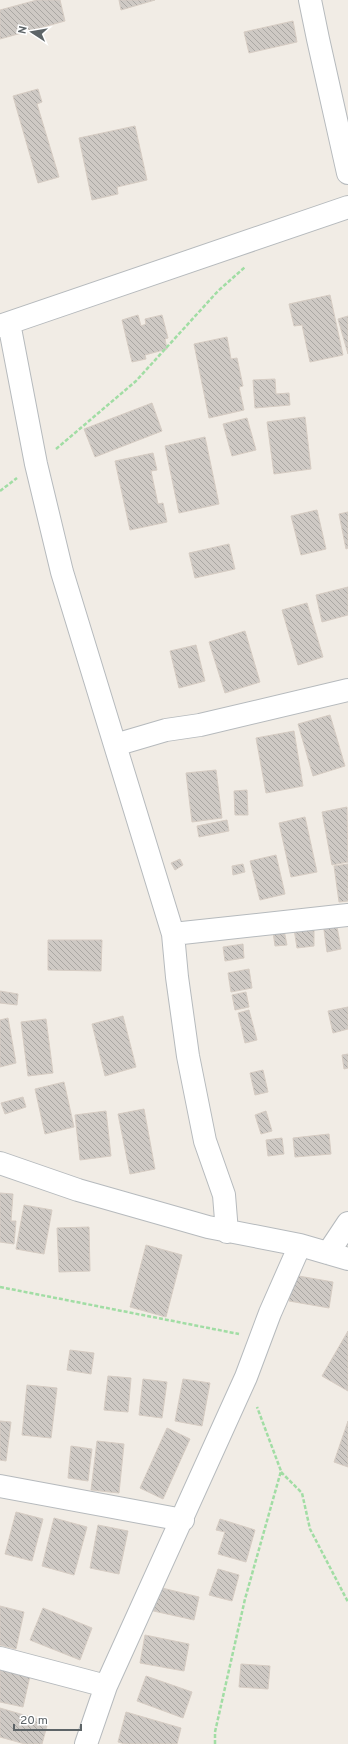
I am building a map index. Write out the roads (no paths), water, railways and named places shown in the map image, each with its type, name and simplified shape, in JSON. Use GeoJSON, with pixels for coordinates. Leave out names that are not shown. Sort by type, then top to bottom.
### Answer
{"type":"FeatureCollection","features":[{"type":"Feature","properties":{"kind":"street"},"geometry":{"type":"LineString","coordinates":[[310,0],[348,173]]}},
{"type":"Feature","properties":{"kind":"street"},"geometry":{"type":"LineString","coordinates":[[227,1232],[224,1195],[205,1141],[188,1056],[177,977],[173,934],[62,572],[4,324],[348,207]]}},
{"type":"Feature","properties":{"kind":"street"},"geometry":{"type":"LineString","coordinates":[[116,745],[166,730],[200,725],[348,690]]}},
{"type":"Feature","properties":{"kind":"street"},"geometry":{"type":"LineString","coordinates":[[173,934],[348,914]]}},
{"type":"Feature","properties":{"kind":"street"},"geometry":{"type":"LineString","coordinates":[[0,1163],[78,1190],[227,1232],[300,1245],[338,1256],[348,1223]]}},
{"type":"Feature","properties":{"kind":"street"},"geometry":{"type":"LineString","coordinates":[[86,1744],[106,1686],[144,1600],[183,1520],[246,1377],[260,1339],[300,1245]]}},
{"type":"Feature","properties":{"kind":"street"},"geometry":{"type":"LineString","coordinates":[[0,1486],[183,1520]]}},
{"type":"Feature","properties":{"kind":"street"},"geometry":{"type":"LineString","coordinates":[[0,1658],[106,1686]]}}]}
